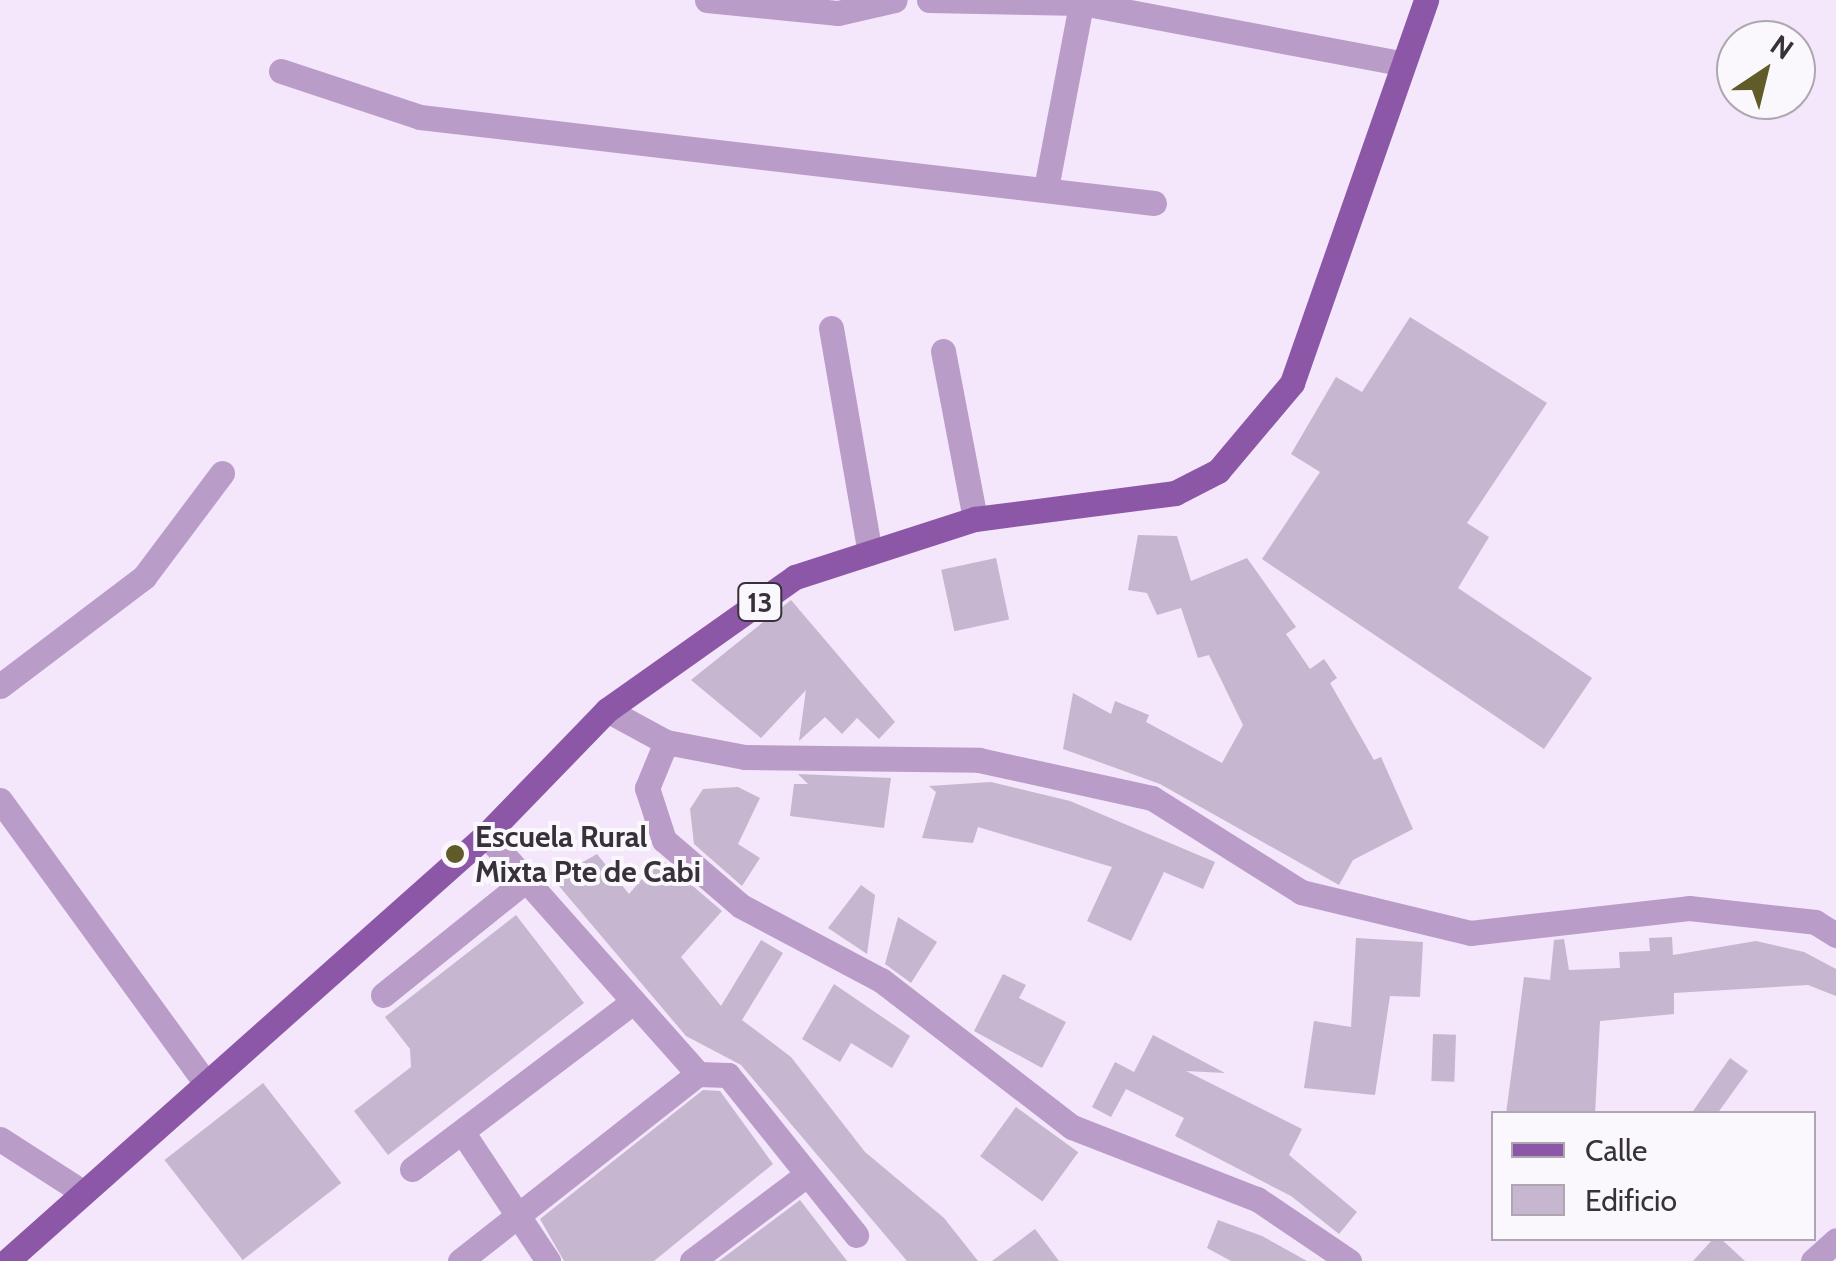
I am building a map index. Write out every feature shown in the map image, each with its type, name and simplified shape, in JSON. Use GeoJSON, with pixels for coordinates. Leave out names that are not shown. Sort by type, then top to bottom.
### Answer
{"type":"FeatureCollection","features":[{"type":"Feature","properties":{"kind":"main road","name":"13"},"geometry":{"type":"LineString","coordinates":[[7,1261],[78,1190],[486,834],[607,710],[795,578],[975,520],[1175,493],[1218,471],[1268,422],[1292,384],[1426,0]]}},
{"type":"Feature","properties":{"kind":"street"},"geometry":{"type":"LineString","coordinates":[[706,0],[838,14],[895,0]]}},
{"type":"Feature","properties":{"kind":"street"},"geometry":{"type":"LineString","coordinates":[[929,0],[1082,2],[1401,63]]}},
{"type":"Feature","properties":{"kind":"street"},"geometry":{"type":"LineString","coordinates":[[1046,188],[1082,2]]}},
{"type":"Feature","properties":{"kind":"street"},"geometry":{"type":"LineString","coordinates":[[281,71],[420,117],[1154,202]]}},
{"type":"Feature","properties":{"kind":"street"},"geometry":{"type":"LineString","coordinates":[[830,328],[870,553]]}},
{"type":"Feature","properties":{"kind":"street"},"geometry":{"type":"LineString","coordinates":[[943,352],[975,520]]}},
{"type":"Feature","properties":{"kind":"street"},"geometry":{"type":"LineString","coordinates":[[0,686],[144,577],[222,473]]}},
{"type":"Feature","properties":{"kind":"street"},"geometry":{"type":"LineString","coordinates":[[607,710],[666,742],[746,757],[979,760],[1152,798],[1301,892],[1470,934],[1689,908],[1814,922],[1836,935]]}},
{"type":"Feature","properties":{"kind":"street"},"geometry":{"type":"LineString","coordinates":[[666,742],[647,788],[664,840],[741,906],[881,980],[1072,1127],[1256,1199],[1349,1261]]}},
{"type":"Feature","properties":{"kind":"street"},"geometry":{"type":"LineString","coordinates":[[0,800],[204,1080]]}},
{"type":"Feature","properties":{"kind":"street"},"geometry":{"type":"LineString","coordinates":[[486,834],[630,1004],[698,1074]]}},
{"type":"Feature","properties":{"kind":"street"},"geometry":{"type":"LineString","coordinates":[[383,996],[525,881]]}},
{"type":"Feature","properties":{"kind":"street"},"geometry":{"type":"LineString","coordinates":[[412,1168],[463,1134],[630,1004]]}},
{"type":"Feature","properties":{"kind":"street"},"geometry":{"type":"LineString","coordinates":[[460,1261],[698,1074],[728,1076],[856,1235]]}},
{"type":"Feature","properties":{"kind":"street"},"geometry":{"type":"LineString","coordinates":[[463,1134],[513,1217],[548,1261]]}},
{"type":"Feature","properties":{"kind":"street"},"geometry":{"type":"LineString","coordinates":[[0,1140],[78,1190]]}},
{"type":"Feature","properties":{"kind":"street"},"geometry":{"type":"LineString","coordinates":[[692,1261],[805,1176]]}},
{"type":"Feature","properties":{"kind":"street"},"geometry":{"type":"LineString","coordinates":[[1813,1261],[1836,1240]]}},
{"type":"Feature","properties":{"kind":"building"},"geometry":{"type":"Polygon","coordinates":[[[1410,317],[1547,403],[1467,523],[1489,537],[1458,588],[1592,678],[1544,749],[1262,559],[1320,472],[1291,454],[1336,377],[1362,392],[1410,317]]]}},
{"type":"Feature","properties":{"kind":"building"},"geometry":{"type":"Polygon","coordinates":[[[1138,535],[1177,536],[1191,581],[1247,558],[1296,627],[1286,634],[1310,669],[1324,659],[1337,678],[1330,683],[1374,760],[1381,757],[1413,829],[1353,860],[1339,885],[1160,784],[1063,749],[1073,693],[1111,714],[1115,701],[1149,715],[1146,722],[1222,763],[1243,725],[1209,655],[1198,658],[1181,608],[1157,615],[1147,593],[1128,590],[1138,535]]]}},
{"type":"Feature","properties":{"kind":"building"},"geometry":{"type":"Polygon","coordinates":[[[996,558],[1009,620],[954,631],[941,570],[996,558]]]}},
{"type":"Feature","properties":{"kind":"building"},"geometry":{"type":"Polygon","coordinates":[[[791,600],[895,722],[879,739],[857,718],[842,734],[825,717],[799,741],[806,690],[761,738],[691,680],[791,600]]]}},
{"type":"Feature","properties":{"kind":"building"},"geometry":{"type":"Polygon","coordinates":[[[798,774],[891,778],[884,828],[790,816],[794,784],[808,784],[798,774]]]}},
{"type":"Feature","properties":{"kind":"building"},"geometry":{"type":"Polygon","coordinates":[[[991,782],[1070,801],[1215,862],[1203,889],[1164,872],[1131,941],[1087,921],[1112,867],[978,827],[973,843],[922,838],[936,792],[929,786],[991,782]]]}},
{"type":"Feature","properties":{"kind":"building"},"geometry":{"type":"Polygon","coordinates":[[[738,787],[760,798],[738,844],[760,858],[742,886],[694,844],[690,809],[703,789],[738,787]]]}},
{"type":"Feature","properties":{"kind":"building"},"geometry":{"type":"Polygon","coordinates":[[[597,854],[629,894],[660,858],[722,911],[681,957],[721,1006],[761,940],[783,953],[742,1020],[791,1057],[865,1152],[944,1218],[978,1261],[907,1261],[741,1065],[686,1036],[553,879],[597,854]]]}},
{"type":"Feature","properties":{"kind":"building"},"geometry":{"type":"Polygon","coordinates":[[[861,885],[875,895],[867,954],[828,928],[861,885]]]}},
{"type":"Feature","properties":{"kind":"building"},"geometry":{"type":"Polygon","coordinates":[[[516,915],[584,1003],[388,1155],[354,1111],[411,1067],[410,1049],[385,1017],[516,915]]]}},
{"type":"Feature","properties":{"kind":"building"},"geometry":{"type":"Polygon","coordinates":[[[898,917],[937,942],[911,983],[885,964],[898,917]]]}},
{"type":"Feature","properties":{"kind":"building"},"geometry":{"type":"Polygon","coordinates":[[[1672,937],[1673,955],[1756,941],[1804,952],[1836,969],[1836,996],[1808,985],[1674,993],[1674,1014],[1600,1021],[1595,1111],[1506,1111],[1524,977],[1550,980],[1554,940],[1564,939],[1569,970],[1620,968],[1619,952],[1650,951],[1649,938],[1672,937]]]}},
{"type":"Feature","properties":{"kind":"building"},"geometry":{"type":"Polygon","coordinates":[[[1356,938],[1423,942],[1420,997],[1390,996],[1375,1095],[1304,1088],[1314,1021],[1351,1027],[1356,938]]]}},
{"type":"Feature","properties":{"kind":"building"},"geometry":{"type":"Polygon","coordinates":[[[1003,974],[1026,985],[1019,998],[1066,1022],[1042,1068],[974,1031],[1003,974]]]}},
{"type":"Feature","properties":{"kind":"building"},"geometry":{"type":"Polygon","coordinates":[[[834,984],[910,1036],[892,1068],[851,1043],[840,1062],[802,1039],[834,984]]]}},
{"type":"Feature","properties":{"kind":"building"},"geometry":{"type":"Polygon","coordinates":[[[1433,1034],[1456,1035],[1454,1082],[1431,1081],[1433,1034]]]}},
{"type":"Feature","properties":{"kind":"building"},"geometry":{"type":"Polygon","coordinates":[[[1153,1035],[1225,1073],[1186,1071],[1302,1129],[1289,1155],[1357,1212],[1339,1234],[1291,1196],[1175,1136],[1184,1118],[1126,1089],[1111,1117],[1092,1107],[1115,1062],[1134,1072],[1153,1035]]]}},
{"type":"Feature","properties":{"kind":"building"},"geometry":{"type":"Polygon","coordinates":[[[1730,1058],[1748,1071],[1719,1111],[1693,1111],[1730,1058]]]}},
{"type":"Feature","properties":{"kind":"building"},"geometry":{"type":"Polygon","coordinates":[[[263,1083],[341,1183],[243,1260],[164,1160],[263,1083]]]}},
{"type":"Feature","properties":{"kind":"building"},"geometry":{"type":"Polygon","coordinates":[[[703,1090],[720,1091],[773,1164],[654,1261],[564,1261],[540,1219],[703,1090]]]}},
{"type":"Feature","properties":{"kind":"building"},"geometry":{"type":"Polygon","coordinates":[[[1016,1107],[1078,1152],[1042,1202],[980,1156],[1016,1107]]]}},
{"type":"Feature","properties":{"kind":"building"},"geometry":{"type":"Polygon","coordinates":[[[800,1200],[847,1261],[719,1261],[800,1200]]]}},
{"type":"Feature","properties":{"kind":"building"},"geometry":{"type":"Polygon","coordinates":[[[1218,1220],[1262,1236],[1307,1261],[1231,1261],[1207,1248],[1218,1220]]]}},
{"type":"Feature","properties":{"kind":"building"},"geometry":{"type":"Polygon","coordinates":[[[1035,1229],[1059,1261],[992,1261],[1035,1229]]]}},
{"type":"Feature","properties":{"kind":"building"},"geometry":{"type":"Polygon","coordinates":[[[1711,1241],[1723,1241],[1745,1261],[1693,1261],[1711,1241]]]}},
{"type":"Feature","properties":{"kind":"place","name":"Escuela Rural Mixta Pte de Cabi"},"geometry":{"type":"Point","coordinates":[455,854]}}]}
